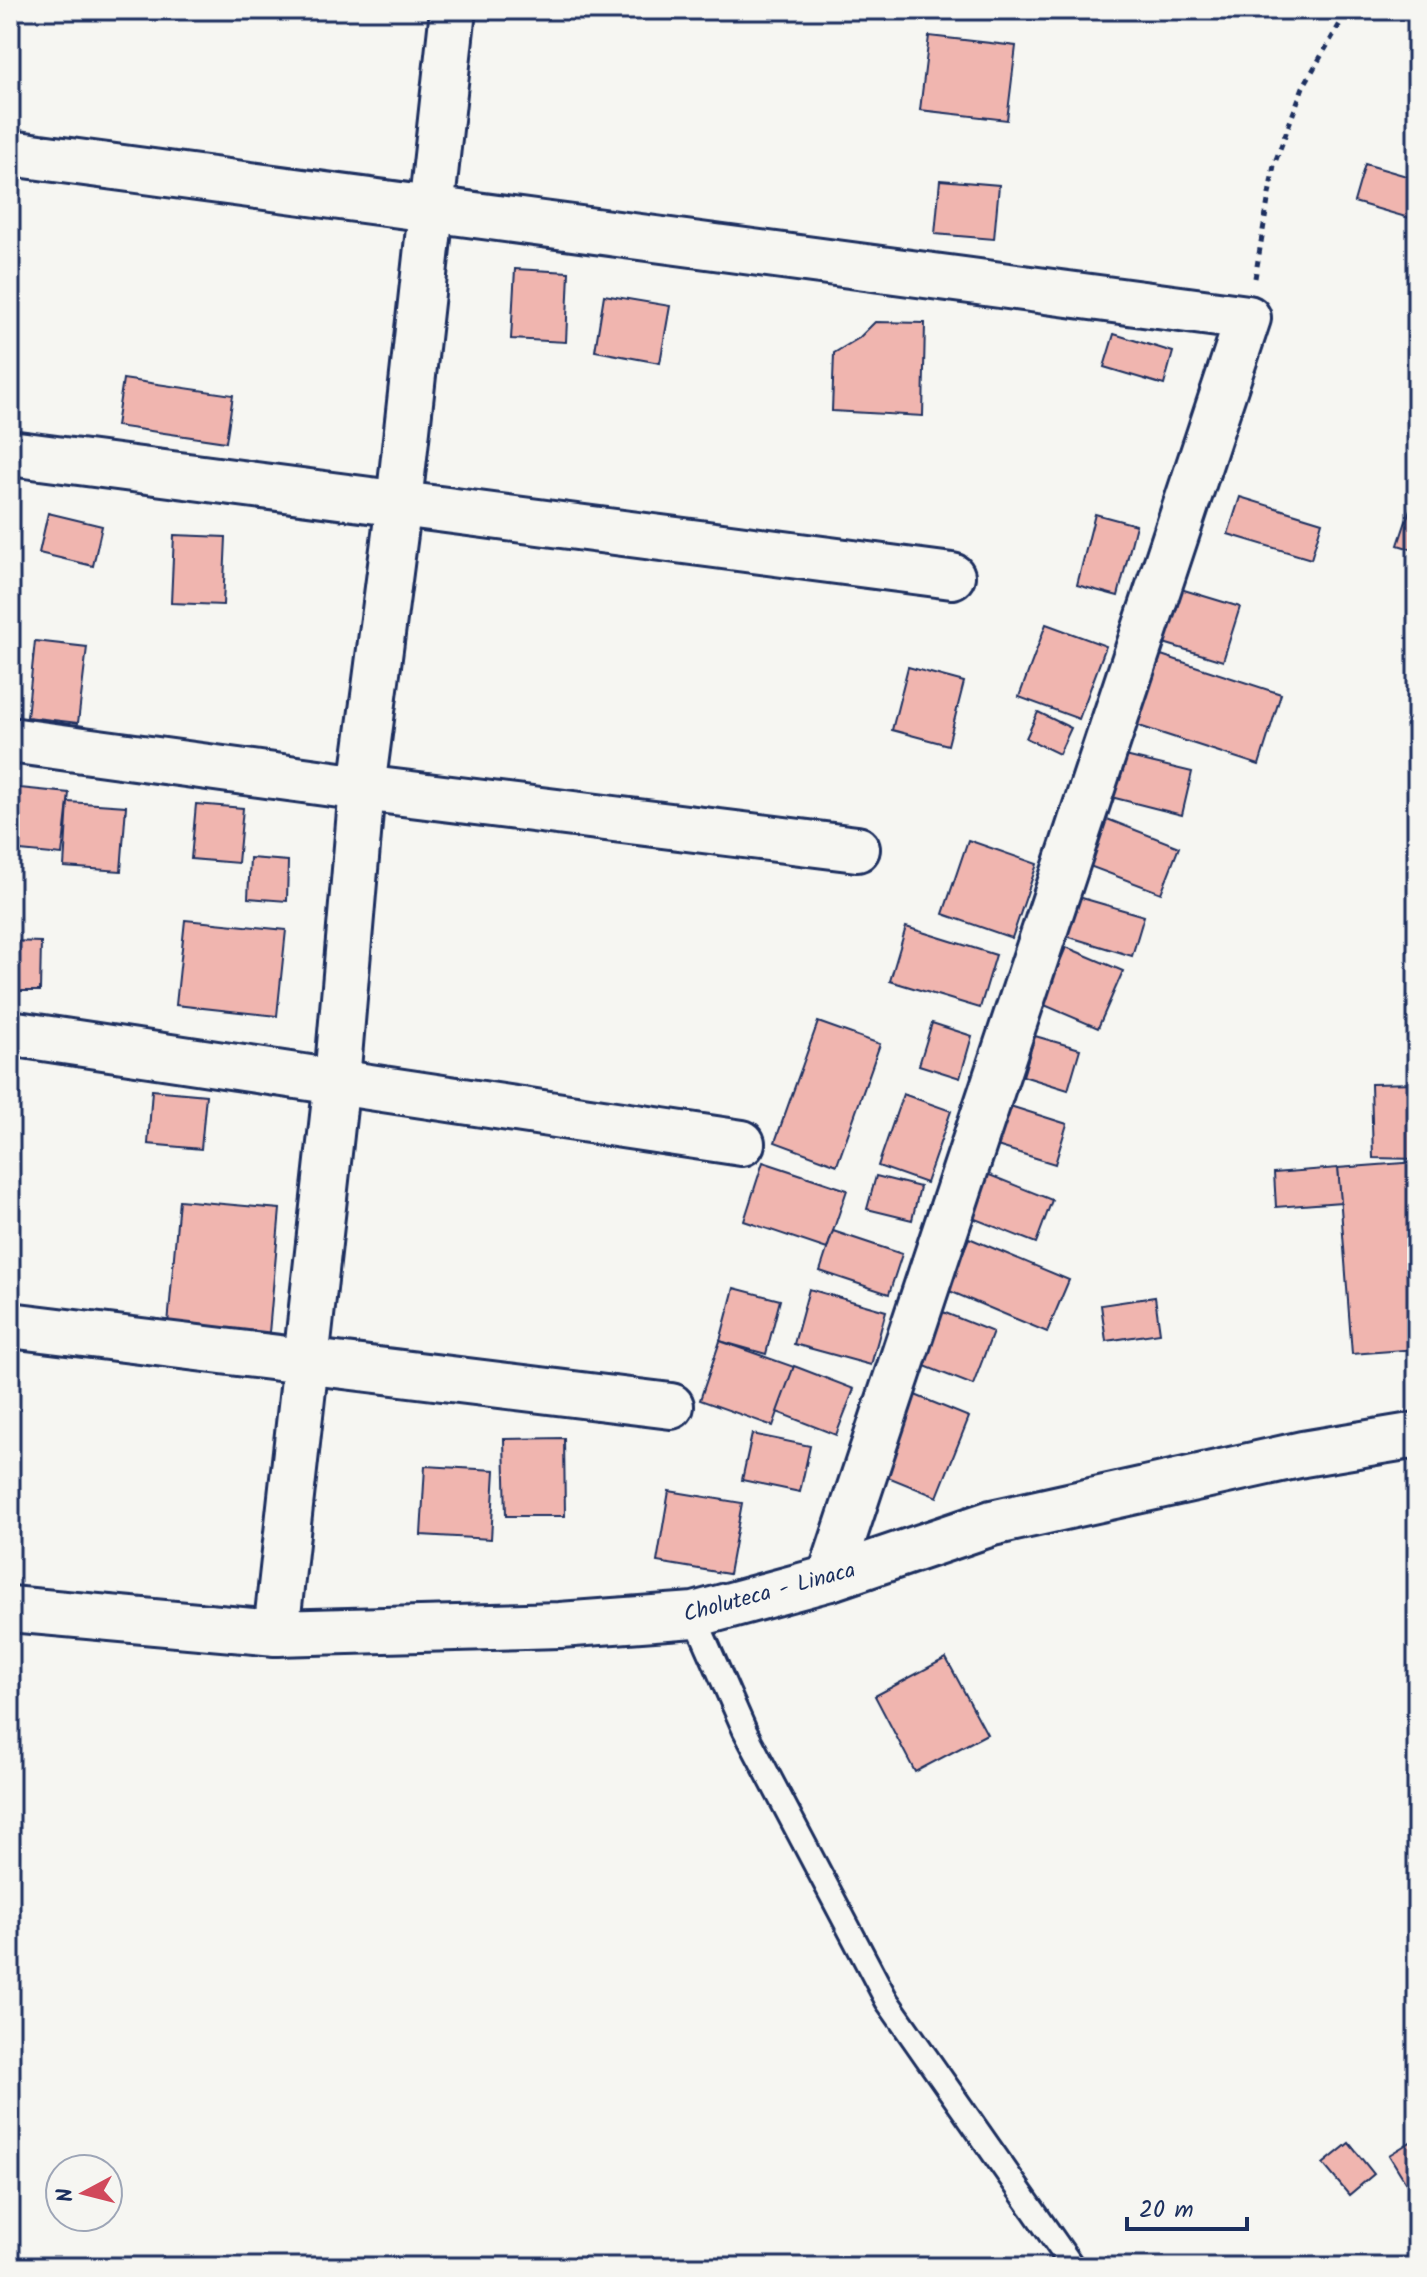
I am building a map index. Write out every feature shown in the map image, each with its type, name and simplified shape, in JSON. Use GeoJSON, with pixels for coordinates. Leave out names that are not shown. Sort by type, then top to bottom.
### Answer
{"type":"FeatureCollection","features":[{"type":"Feature","properties":{"kind":"street"},"geometry":{"type":"LineString","coordinates":[[276,1633],[337,1080],[362,788],[399,503],[453,10]]}},
{"type":"Feature","properties":{"kind":"street"},"geometry":{"type":"LineString","coordinates":[[10,153],[1248,318],[830,1578]]}},
{"type":"Feature","properties":{"kind":"street"},"geometry":{"type":"LineString","coordinates":[[10,453],[952,576]]}},
{"type":"Feature","properties":{"kind":"street"},"geometry":{"type":"LineString","coordinates":[[10,740],[362,788],[857,849]]}},
{"type":"Feature","properties":{"kind":"street"},"geometry":{"type":"LineString","coordinates":[[10,1033],[742,1143]]}},
{"type":"Feature","properties":{"kind":"street"},"geometry":{"type":"LineString","coordinates":[[10,1325],[671,1406]]}},
{"type":"Feature","properties":{"kind":"street","name":"Choluteca - Linaca"},"geometry":{"type":"LineString","coordinates":[[10,1609],[276,1633],[560,1625],[694,1615],[830,1578],[992,1523],[1303,1454],[1417,1435]]}},
{"type":"Feature","properties":{"kind":"lane"},"geometry":{"type":"LineString","coordinates":[[694,1615],[745,1731],[887,2001],[1073,2267]]}},
{"type":"Feature","properties":{"kind":"path"},"geometry":{"type":"LineString","coordinates":[[1248,318],[1274,165],[1303,87],[1348,10]]}},
{"type":"Feature","properties":{"kind":"building"},"geometry":{"type":"Polygon","coordinates":[[[929,36],[1016,46],[1007,120],[920,110],[929,36]]]}},
{"type":"Feature","properties":{"kind":"building"},"geometry":{"type":"Polygon","coordinates":[[[1365,164],[1417,179],[1416,220],[1354,202],[1365,164]]]}},
{"type":"Feature","properties":{"kind":"building"},"geometry":{"type":"Polygon","coordinates":[[[940,180],[999,185],[994,239],[935,234],[940,180]]]}},
{"type":"Feature","properties":{"kind":"building"},"geometry":{"type":"Polygon","coordinates":[[[515,269],[569,272],[566,342],[511,339],[515,269]]]}},
{"type":"Feature","properties":{"kind":"building"},"geometry":{"type":"Polygon","coordinates":[[[604,295],[670,306],[660,363],[595,351],[604,295]]]}},
{"type":"Feature","properties":{"kind":"building"},"geometry":{"type":"Polygon","coordinates":[[[875,322],[925,323],[923,416],[832,411],[834,353],[859,338],[875,322]]]}},
{"type":"Feature","properties":{"kind":"building"},"geometry":{"type":"Polygon","coordinates":[[[1114,334],[1173,352],[1164,385],[1104,367],[1114,334]]]}},
{"type":"Feature","properties":{"kind":"building"},"geometry":{"type":"Polygon","coordinates":[[[123,379],[233,395],[226,442],[116,426],[123,379]]]}},
{"type":"Feature","properties":{"kind":"building"},"geometry":{"type":"Polygon","coordinates":[[[1417,488],[1417,551],[1398,545],[1417,488]]]}},
{"type":"Feature","properties":{"kind":"building"},"geometry":{"type":"Polygon","coordinates":[[[1240,497],[1322,522],[1311,559],[1228,534],[1240,497]]]}},
{"type":"Feature","properties":{"kind":"building"},"geometry":{"type":"Polygon","coordinates":[[[48,513],[102,526],[93,566],[39,553],[48,513]]]}},
{"type":"Feature","properties":{"kind":"building"},"geometry":{"type":"Polygon","coordinates":[[[1095,514],[1136,525],[1118,596],[1077,585],[1095,514]]]}},
{"type":"Feature","properties":{"kind":"building"},"geometry":{"type":"Polygon","coordinates":[[[174,535],[226,537],[223,605],[171,603],[174,535]]]}},
{"type":"Feature","properties":{"kind":"building"},"geometry":{"type":"Polygon","coordinates":[[[1174,587],[1240,607],[1223,661],[1157,641],[1174,587]]]}},
{"type":"Feature","properties":{"kind":"building"},"geometry":{"type":"Polygon","coordinates":[[[1046,624],[1106,646],[1079,719],[1019,697],[1046,624]]]}},
{"type":"Feature","properties":{"kind":"building"},"geometry":{"type":"Polygon","coordinates":[[[35,641],[87,647],[78,723],[27,717],[35,641]]]}},
{"type":"Feature","properties":{"kind":"building"},"geometry":{"type":"Polygon","coordinates":[[[1155,653],[1281,694],[1259,765],[1133,724],[1155,653]]]}},
{"type":"Feature","properties":{"kind":"building"},"geometry":{"type":"Polygon","coordinates":[[[908,667],[964,682],[948,745],[892,730],[908,667]]]}},
{"type":"Feature","properties":{"kind":"building"},"geometry":{"type":"Polygon","coordinates":[[[1038,712],[1071,728],[1059,754],[1026,738],[1038,712]]]}},
{"type":"Feature","properties":{"kind":"building"},"geometry":{"type":"Polygon","coordinates":[[[1121,755],[1192,772],[1182,815],[1111,797],[1121,755]]]}},
{"type":"Feature","properties":{"kind":"building"},"geometry":{"type":"Polygon","coordinates":[[[10,787],[69,793],[62,855],[10,850],[10,787]]]}},
{"type":"Feature","properties":{"kind":"building"},"geometry":{"type":"Polygon","coordinates":[[[68,802],[126,806],[121,871],[64,867],[68,802]]]}},
{"type":"Feature","properties":{"kind":"building"},"geometry":{"type":"Polygon","coordinates":[[[196,804],[243,808],[238,863],[191,859],[196,804]]]}},
{"type":"Feature","properties":{"kind":"building"},"geometry":{"type":"Polygon","coordinates":[[[1102,817],[1179,847],[1161,893],[1084,864],[1102,817]]]}},
{"type":"Feature","properties":{"kind":"building"},"geometry":{"type":"Polygon","coordinates":[[[968,840],[1037,864],[1012,938],[943,914],[968,840]]]}},
{"type":"Feature","properties":{"kind":"building"},"geometry":{"type":"Polygon","coordinates":[[[250,858],[288,861],[287,901],[248,898],[250,858]]]}},
{"type":"Feature","properties":{"kind":"building"},"geometry":{"type":"Polygon","coordinates":[[[1075,896],[1144,916],[1132,956],[1063,935],[1075,896]]]}},
{"type":"Feature","properties":{"kind":"building"},"geometry":{"type":"Polygon","coordinates":[[[185,920],[286,930],[277,1016],[176,1005],[185,920]]]}},
{"type":"Feature","properties":{"kind":"building"},"geometry":{"type":"Polygon","coordinates":[[[906,927],[996,955],[980,1008],[890,981],[906,927]]]}},
{"type":"Feature","properties":{"kind":"building"},"geometry":{"type":"Polygon","coordinates":[[[10,941],[41,942],[40,991],[10,991],[10,941]]]}},
{"type":"Feature","properties":{"kind":"building"},"geometry":{"type":"Polygon","coordinates":[[[1066,947],[1123,971],[1098,1028],[1042,1004],[1066,947]]]}},
{"type":"Feature","properties":{"kind":"building"},"geometry":{"type":"Polygon","coordinates":[[[818,1022],[880,1044],[837,1165],[775,1142],[818,1022]]]}},
{"type":"Feature","properties":{"kind":"building"},"geometry":{"type":"Polygon","coordinates":[[[932,1023],[972,1036],[960,1078],[919,1065],[932,1023]]]}},
{"type":"Feature","properties":{"kind":"building"},"geometry":{"type":"Polygon","coordinates":[[[1035,1036],[1080,1049],[1068,1090],[1023,1076],[1035,1036]]]}},
{"type":"Feature","properties":{"kind":"building"},"geometry":{"type":"Polygon","coordinates":[[[1417,1083],[1417,1159],[1373,1158],[1371,1084],[1417,1083]]]}},
{"type":"Feature","properties":{"kind":"building"},"geometry":{"type":"Polygon","coordinates":[[[152,1090],[206,1095],[201,1149],[148,1144],[152,1090]]]}},
{"type":"Feature","properties":{"kind":"building"},"geometry":{"type":"Polygon","coordinates":[[[903,1094],[951,1111],[926,1183],[878,1166],[903,1094]]]}},
{"type":"Feature","properties":{"kind":"building"},"geometry":{"type":"Polygon","coordinates":[[[1010,1106],[1067,1124],[1055,1164],[997,1146],[1010,1106]]]}},
{"type":"Feature","properties":{"kind":"building"},"geometry":{"type":"Polygon","coordinates":[[[763,1162],[847,1190],[827,1249],[744,1221],[763,1162]]]}},
{"type":"Feature","properties":{"kind":"building"},"geometry":{"type":"Polygon","coordinates":[[[1417,1162],[1417,1349],[1352,1354],[1338,1168],[1417,1162]]]}},
{"type":"Feature","properties":{"kind":"building"},"geometry":{"type":"Polygon","coordinates":[[[1338,1168],[1341,1202],[1276,1207],[1274,1173],[1338,1168]]]}},
{"type":"Feature","properties":{"kind":"building"},"geometry":{"type":"Polygon","coordinates":[[[987,1174],[1052,1200],[1036,1243],[970,1217],[987,1174]]]}},
{"type":"Feature","properties":{"kind":"building"},"geometry":{"type":"Polygon","coordinates":[[[876,1176],[920,1187],[912,1220],[867,1209],[876,1176]]]}},
{"type":"Feature","properties":{"kind":"building"},"geometry":{"type":"Polygon","coordinates":[[[179,1200],[280,1209],[269,1333],[168,1324],[179,1200]]]}},
{"type":"Feature","properties":{"kind":"building"},"geometry":{"type":"Polygon","coordinates":[[[833,1231],[902,1254],[889,1294],[820,1271],[833,1231]]]}},
{"type":"Feature","properties":{"kind":"building"},"geometry":{"type":"Polygon","coordinates":[[[969,1238],[1069,1280],[1047,1332],[947,1290],[969,1238]]]}},
{"type":"Feature","properties":{"kind":"building"},"geometry":{"type":"Polygon","coordinates":[[[734,1288],[780,1300],[766,1354],[720,1341],[734,1288]]]}},
{"type":"Feature","properties":{"kind":"building"},"geometry":{"type":"Polygon","coordinates":[[[809,1289],[886,1311],[871,1365],[794,1344],[809,1289]]]}},
{"type":"Feature","properties":{"kind":"building"},"geometry":{"type":"Polygon","coordinates":[[[1155,1297],[1160,1333],[1106,1341],[1101,1305],[1155,1297]]]}},
{"type":"Feature","properties":{"kind":"building"},"geometry":{"type":"Polygon","coordinates":[[[943,1312],[993,1332],[973,1385],[922,1365],[943,1312]]]}},
{"type":"Feature","properties":{"kind":"building"},"geometry":{"type":"Polygon","coordinates":[[[720,1341],[794,1367],[773,1426],[700,1400],[720,1341]]]}},
{"type":"Feature","properties":{"kind":"building"},"geometry":{"type":"Polygon","coordinates":[[[794,1366],[854,1389],[836,1435],[777,1412],[794,1366]]]}},
{"type":"Feature","properties":{"kind":"building"},"geometry":{"type":"Polygon","coordinates":[[[915,1395],[969,1417],[937,1497],[883,1475],[915,1395]]]}},
{"type":"Feature","properties":{"kind":"building"},"geometry":{"type":"Polygon","coordinates":[[[752,1434],[810,1446],[800,1492],[742,1480],[752,1434]]]}},
{"type":"Feature","properties":{"kind":"building"},"geometry":{"type":"Polygon","coordinates":[[[564,1438],[565,1516],[506,1516],[504,1439],[564,1438]]]}},
{"type":"Feature","properties":{"kind":"building"},"geometry":{"type":"Polygon","coordinates":[[[425,1466],[495,1470],[491,1539],[421,1535],[425,1466]]]}},
{"type":"Feature","properties":{"kind":"building"},"geometry":{"type":"Polygon","coordinates":[[[669,1491],[742,1503],[729,1574],[657,1562],[669,1491]]]}},
{"type":"Feature","properties":{"kind":"building"},"geometry":{"type":"Polygon","coordinates":[[[946,1658],[987,1734],[915,1772],[875,1696],[946,1658]]]}},
{"type":"Feature","properties":{"kind":"building"},"geometry":{"type":"Polygon","coordinates":[[[1417,2138],[1417,2199],[1416,2199],[1389,2155],[1417,2138]]]}},
{"type":"Feature","properties":{"kind":"building"},"geometry":{"type":"Polygon","coordinates":[[[1349,2143],[1374,2174],[1349,2195],[1323,2164],[1349,2143]]]}}]}
